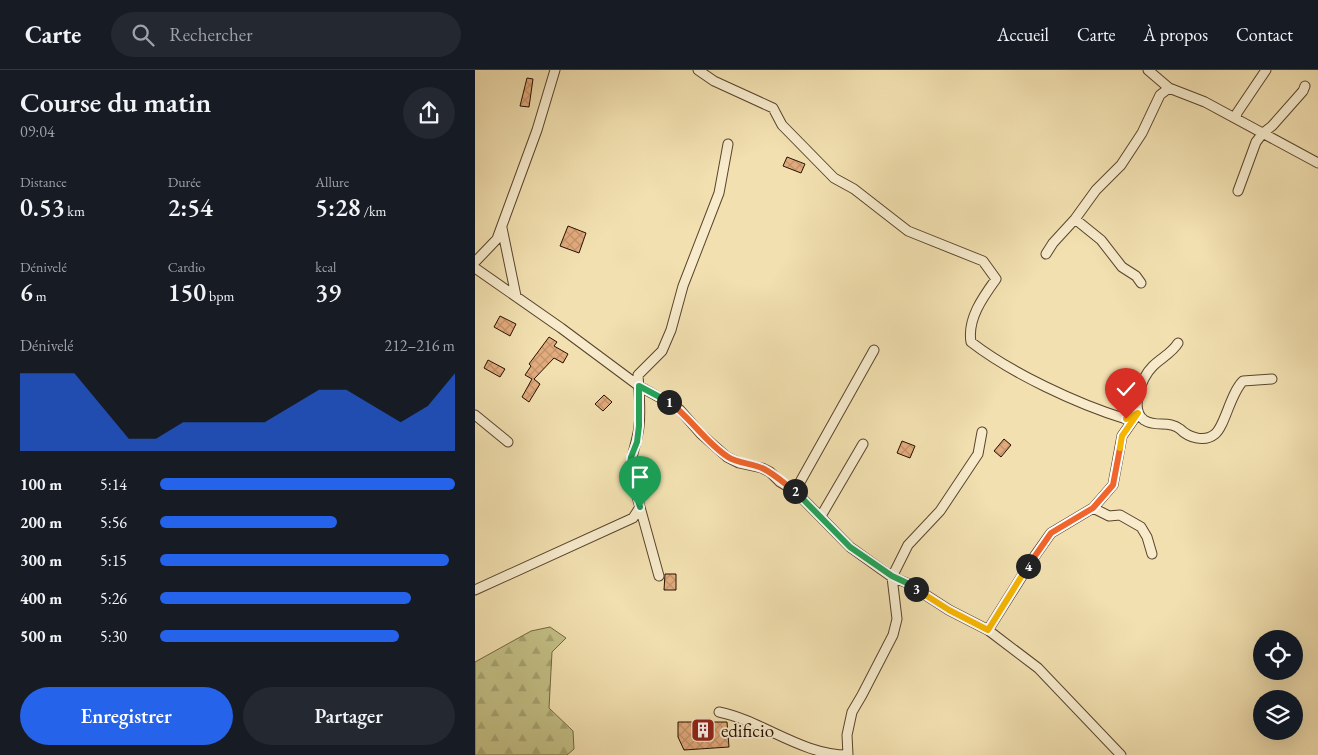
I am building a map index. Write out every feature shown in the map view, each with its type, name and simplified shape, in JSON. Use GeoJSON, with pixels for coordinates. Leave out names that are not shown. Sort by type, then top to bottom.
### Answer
{"type":"FeatureCollection","features":[{"type":"Feature","properties":{"kind":"street"},"geometry":{"type":"LineString","coordinates":[[475,262],[497,239],[502,227],[537,130],[555,70]]}},
{"type":"Feature","properties":{"kind":"street"},"geometry":{"type":"LineString","coordinates":[[698,70],[714,81],[773,108],[783,125],[834,178],[854,189],[908,231],[983,261],[996,279],[982,298],[975,314],[969,331],[971,342],[1029,378],[1098,410],[1126,419],[1138,413]]}},
{"type":"Feature","properties":{"kind":"street"},"geometry":{"type":"LineString","coordinates":[[1148,70],[1169,88],[1205,102],[1318,163]]}},
{"type":"Feature","properties":{"kind":"street"},"geometry":{"type":"LineString","coordinates":[[1236,118],[1237,113],[1266,70]]}},
{"type":"Feature","properties":{"kind":"street"},"geometry":{"type":"LineString","coordinates":[[1239,192],[1256,142],[1303,91],[1305,86]]}},
{"type":"Feature","properties":{"kind":"street"},"geometry":{"type":"LineString","coordinates":[[1046,254],[1096,190],[1121,165],[1142,133],[1160,95],[1169,88]]}},
{"type":"Feature","properties":{"kind":"street"},"geometry":{"type":"LineString","coordinates":[[659,576],[630,471],[631,457],[637,442],[639,426],[638,374],[662,351],[671,330],[683,286],[719,193],[728,144]]}},
{"type":"Feature","properties":{"kind":"street"},"geometry":{"type":"LineString","coordinates":[[1075,219],[1101,240],[1122,267],[1136,276],[1141,283]]}},
{"type":"Feature","properties":{"kind":"street"},"geometry":{"type":"LineString","coordinates":[[502,227],[516,296]]}},
{"type":"Feature","properties":{"kind":"street"},"geometry":{"type":"LineString","coordinates":[[475,268],[639,386],[680,410],[701,434],[727,457],[739,463],[770,472],[780,482],[795,491],[850,547],[892,576],[907,583],[949,610],[988,630],[1038,668],[1121,755]]}},
{"type":"Feature","properties":{"kind":"street"},"geometry":{"type":"LineString","coordinates":[[1178,343],[1146,375],[1136,402],[1141,418],[1151,424],[1175,424],[1183,432],[1193,437],[1210,437],[1216,434],[1239,385],[1243,381],[1272,379]]}},
{"type":"Feature","properties":{"kind":"street"},"geometry":{"type":"LineString","coordinates":[[795,491],[874,350]]}},
{"type":"Feature","properties":{"kind":"street"},"geometry":{"type":"LineString","coordinates":[[988,630],[1034,556],[1051,533],[1093,508],[1113,485],[1122,436],[1138,413]]}},
{"type":"Feature","properties":{"kind":"street"},"geometry":{"type":"LineString","coordinates":[[475,415],[508,442]]}},
{"type":"Feature","properties":{"kind":"street"},"geometry":{"type":"LineString","coordinates":[[719,712],[737,716],[778,736],[800,744],[836,754],[848,755],[847,735],[851,712],[862,695],[893,635],[897,619],[892,576],[908,544],[940,510],[978,454],[982,432]]}},
{"type":"Feature","properties":{"kind":"street"},"geometry":{"type":"LineString","coordinates":[[821,516],[863,444]]}},
{"type":"Feature","properties":{"kind":"street"},"geometry":{"type":"LineString","coordinates":[[475,590],[633,518],[640,507]]}},
{"type":"Feature","properties":{"kind":"street"},"geometry":{"type":"LineString","coordinates":[[1093,508],[1109,516],[1120,515],[1141,527],[1147,537],[1152,554]]}},
{"type":"Feature","properties":{"kind":"green space"},"geometry":{"type":"Polygon","coordinates":[[[550,627],[566,638],[552,652],[549,708],[573,731],[574,749],[567,755],[475,755],[475,662],[531,631],[550,627]]]}},
{"type":"Feature","properties":{"kind":"building"},"geometry":{"type":"Polygon","coordinates":[[[527,78],[533,79],[529,107],[520,106],[527,78]]]}},
{"type":"Feature","properties":{"kind":"building"},"geometry":{"type":"Polygon","coordinates":[[[787,157],[805,164],[801,173],[783,166],[787,157]]]}},
{"type":"Feature","properties":{"kind":"building"},"geometry":{"type":"Polygon","coordinates":[[[568,226],[586,233],[579,253],[560,246],[568,226]]]}},
{"type":"Feature","properties":{"kind":"building"},"geometry":{"type":"Polygon","coordinates":[[[500,316],[516,324],[510,336],[494,327],[500,316]]]}},
{"type":"Feature","properties":{"kind":"building"},"geometry":{"type":"Polygon","coordinates":[[[549,337],[557,342],[554,346],[568,354],[563,363],[554,358],[534,379],[540,384],[529,402],[522,397],[532,379],[525,375],[531,366],[529,364],[549,337]]]}},
{"type":"Feature","properties":{"kind":"building"},"geometry":{"type":"Polygon","coordinates":[[[488,360],[505,369],[500,377],[484,368],[488,360]]]}},
{"type":"Feature","properties":{"kind":"building"},"geometry":{"type":"Polygon","coordinates":[[[604,395],[612,402],[603,411],[595,404],[604,395]]]}},
{"type":"Feature","properties":{"kind":"building"},"geometry":{"type":"Polygon","coordinates":[[[1004,439],[1011,445],[1001,457],[994,451],[1004,439]]]}},
{"type":"Feature","properties":{"kind":"building"},"geometry":{"type":"Polygon","coordinates":[[[902,441],[915,446],[910,458],[897,453],[902,441]]]}},
{"type":"Feature","properties":{"kind":"building"},"geometry":{"type":"Polygon","coordinates":[[[665,574],[676,574],[676,590],[664,590],[665,574]]]}},
{"type":"Feature","properties":{"kind":"building","name":"edificio"},"geometry":{"type":"Polygon","coordinates":[[[678,722],[727,722],[729,747],[684,750],[678,737],[678,722]]]}},
{"type":"Feature","properties":{"kind":"place","name":"edificio"},"geometry":{"type":"Point","coordinates":[703,730]}},
{"type":"Feature","properties":{"kind":"route"},"geometry":{"type":"LineString","coordinates":[[640,507],[630,471],[631,457],[637,442],[639,426],[639,386],[680,410],[701,434],[727,457],[739,463],[770,472],[780,482],[795,491],[850,547],[892,576],[907,583],[949,610],[988,630],[1034,556],[1051,533],[1093,508],[1113,485],[1122,436],[1138,413],[1126,419]]}}]}
